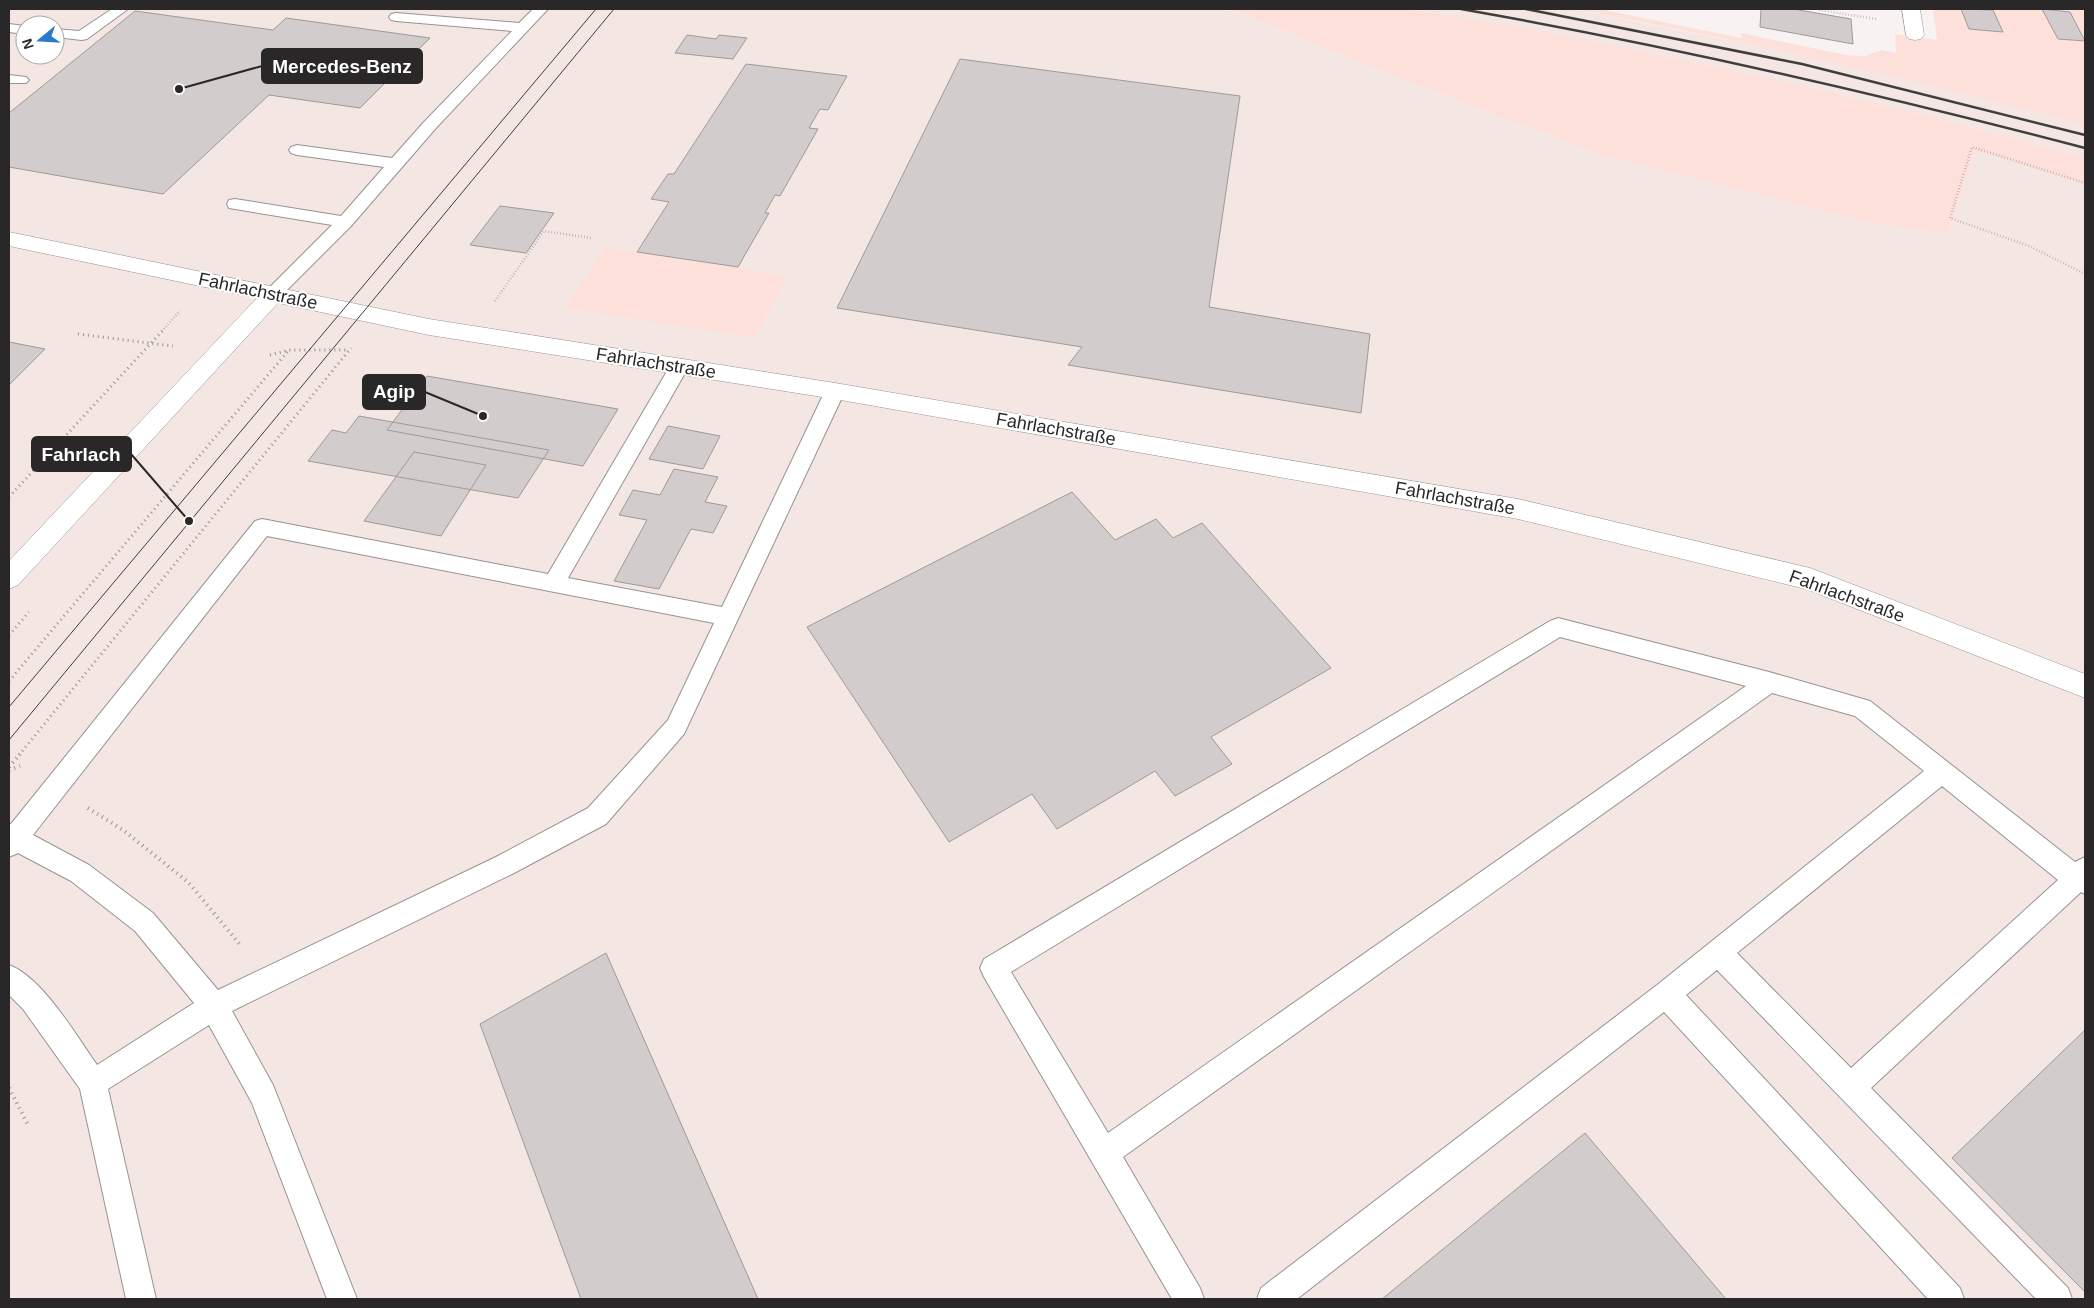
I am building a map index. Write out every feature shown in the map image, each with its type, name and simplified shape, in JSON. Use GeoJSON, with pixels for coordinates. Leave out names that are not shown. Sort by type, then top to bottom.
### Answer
{"type":"FeatureCollection","features":[{"type":"Feature","properties":{"kind":"street","name":"Fahrlachstraße"},"geometry":{"type":"LineString","coordinates":[[9,239],[471,334],[836,391],[1528,511],[1810,580],[2085,686]]}},
{"type":"Feature","properties":{"kind":"street"},"geometry":{"type":"LineString","coordinates":[[9,578],[274,294]]}},
{"type":"Feature","properties":{"kind":"lane"},"geometry":{"type":"LineString","coordinates":[[65,34],[82,36],[121,9]]}},
{"type":"Feature","properties":{"kind":"lane"},"geometry":{"type":"LineString","coordinates":[[274,294],[345,222],[430,125],[541,9]]}},
{"type":"Feature","properties":{"kind":"lane"},"geometry":{"type":"LineString","coordinates":[[396,17],[523,28]]}},
{"type":"Feature","properties":{"kind":"lane"},"geometry":{"type":"LineString","coordinates":[[297,150],[397,164]]}},
{"type":"Feature","properties":{"kind":"lane"},"geometry":{"type":"LineString","coordinates":[[235,204],[345,222]]}},
{"type":"Feature","properties":{"kind":"lane"},"geometry":{"type":"LineString","coordinates":[[554,582],[680,366]]}},
{"type":"Feature","properties":{"kind":"lane"},"geometry":{"type":"LineString","coordinates":[[94,1083],[214,1006],[505,865],[598,816],[676,727],[836,391]]}},
{"type":"Feature","properties":{"kind":"lane"},"geometry":{"type":"LineString","coordinates":[[342,1299],[263,1095],[214,1006],[144,922],[80,873],[11,839],[56,788],[262,527],[727,617]]}},
{"type":"Feature","properties":{"kind":"lane"},"geometry":{"type":"LineString","coordinates":[[1189,1299],[993,968],[1558,627],[1862,708],[1941,772],[2083,876],[1850,1088]]}},
{"type":"Feature","properties":{"kind":"lane"},"geometry":{"type":"LineString","coordinates":[[1104,1153],[1768,682]]}},
{"type":"Feature","properties":{"kind":"lane"},"geometry":{"type":"LineString","coordinates":[[1272,1299],[1666,994],[1941,772]]}},
{"type":"Feature","properties":{"kind":"lane"},"geometry":{"type":"LineString","coordinates":[[1718,952],[2057,1299]]}},
{"type":"Feature","properties":{"kind":"lane"},"geometry":{"type":"LineString","coordinates":[[9,978],[33,999],[94,1083],[141,1299]]}},
{"type":"Feature","properties":{"kind":"lane"},"geometry":{"type":"LineString","coordinates":[[1666,994],[1948,1299]]}},
{"type":"Feature","properties":{"kind":"path"},"geometry":{"type":"LineString","coordinates":[[1819,10],[1913,23]]}},
{"type":"Feature","properties":{"kind":"path"},"geometry":{"type":"LineString","coordinates":[[2085,183],[1972,148],[1950,218],[2029,246],[2085,274]]}},
{"type":"Feature","properties":{"kind":"path"},"geometry":{"type":"LineString","coordinates":[[471,334],[544,231],[591,238]]}},
{"type":"Feature","properties":{"kind":"path"},"geometry":{"type":"LineString","coordinates":[[9,497],[181,310]]}},
{"type":"Feature","properties":{"kind":"path"},"geometry":{"type":"LineString","coordinates":[[78,334],[151,342]]}},
{"type":"Feature","properties":{"kind":"path"},"geometry":{"type":"LineString","coordinates":[[9,681],[289,350]]}},
{"type":"Feature","properties":{"kind":"path"},"geometry":{"type":"LineString","coordinates":[[9,769],[348,350],[289,350],[266,356]]}},
{"type":"Feature","properties":{"kind":"path"},"geometry":{"type":"LineString","coordinates":[[9,769],[24,765],[56,788],[123,830],[188,882],[270,980]]}},
{"type":"Feature","properties":{"kind":"path"},"geometry":{"type":"LineString","coordinates":[[9,1088],[28,1125]]}},
{"type":"Feature","properties":{"kind":"shaded area"},"geometry":{"type":"Polygon","coordinates":[[[9,9],[1223,9],[1239,12],[1349,58],[1601,155],[1867,222],[1948,234],[1975,150],[2085,185],[2085,1299],[9,1299],[9,9]]]}},
{"type":"Feature","properties":{"kind":"shaded area"},"geometry":{"type":"Polygon","coordinates":[[[1223,9],[1407,9],[1506,25],[1648,53],[1797,85],[1951,122],[2085,158],[2085,185],[1975,150],[1948,234],[1867,222],[1601,155],[1349,58],[1239,12],[1223,9]]]}},
{"type":"Feature","properties":{"kind":"shaded area"},"geometry":{"type":"Polygon","coordinates":[[[1407,9],[1574,9],[1803,55],[1957,91],[2085,125],[2085,158],[1951,122],[1648,53],[1407,9]]]}},
{"type":"Feature","properties":{"kind":"shaded area"},"geometry":{"type":"Polygon","coordinates":[[[1574,9],[1600,9],[1741,38],[1741,33],[1846,55],[1865,56],[1881,50],[1896,53],[1895,34],[1937,40],[1933,9],[2085,9],[2085,125],[1831,62],[1703,34],[1574,9]]]}},
{"type":"Feature","properties":{"kind":"shaded area"},"geometry":{"type":"Polygon","coordinates":[[[605,248],[787,276],[755,338],[565,308],[605,248]]]}},
{"type":"Feature","properties":{"kind":"building"},"geometry":{"type":"Polygon","coordinates":[[[1761,9],[1793,9],[1851,19],[1853,44],[1760,27],[1761,9]]]}},
{"type":"Feature","properties":{"kind":"building"},"geometry":{"type":"Polygon","coordinates":[[[1961,9],[1993,10],[2003,32],[1969,29],[1961,9]]]}},
{"type":"Feature","properties":{"kind":"building"},"geometry":{"type":"Polygon","coordinates":[[[2042,9],[2070,12],[2085,41],[2058,39],[2042,9]]]}},
{"type":"Feature","properties":{"kind":"building"},"geometry":{"type":"Polygon","coordinates":[[[135,11],[273,30],[286,18],[430,38],[360,108],[269,95],[163,194],[9,167],[9,113],[135,11]]]}},
{"type":"Feature","properties":{"kind":"building"},"geometry":{"type":"Polygon","coordinates":[[[687,35],[716,39],[719,35],[747,38],[733,59],[675,53],[687,35]]]}},
{"type":"Feature","properties":{"kind":"building"},"geometry":{"type":"Polygon","coordinates":[[[960,59],[1240,96],[1209,307],[1370,334],[1361,413],[1068,365],[1082,347],[837,308],[960,59]]]}},
{"type":"Feature","properties":{"kind":"building"},"geometry":{"type":"Polygon","coordinates":[[[746,64],[847,76],[828,110],[820,109],[809,128],[818,129],[780,196],[775,195],[765,213],[769,213],[738,267],[637,252],[669,202],[651,199],[668,174],[674,174],[746,64]]]}},
{"type":"Feature","properties":{"kind":"building"},"geometry":{"type":"Polygon","coordinates":[[[500,206],[554,213],[526,253],[470,245],[500,206]]]}},
{"type":"Feature","properties":{"kind":"building"},"geometry":{"type":"Polygon","coordinates":[[[9,342],[45,349],[9,385],[9,342]]]}},
{"type":"Feature","properties":{"kind":"building"},"geometry":{"type":"Polygon","coordinates":[[[427,376],[618,409],[583,466],[387,430],[427,376]]]}},
{"type":"Feature","properties":{"kind":"building"},"geometry":{"type":"Polygon","coordinates":[[[359,416],[549,450],[518,498],[308,461],[332,430],[346,433],[359,416]]]}},
{"type":"Feature","properties":{"kind":"building"},"geometry":{"type":"Polygon","coordinates":[[[668,426],[720,436],[703,469],[649,459],[668,426]]]}},
{"type":"Feature","properties":{"kind":"building"},"geometry":{"type":"Polygon","coordinates":[[[414,452],[486,465],[441,536],[364,521],[414,452]]]}},
{"type":"Feature","properties":{"kind":"building"},"geometry":{"type":"Polygon","coordinates":[[[674,469],[718,477],[705,502],[727,506],[713,533],[691,529],[659,589],[614,581],[647,520],[619,515],[633,490],[660,495],[674,469]]]}},
{"type":"Feature","properties":{"kind":"building"},"geometry":{"type":"Polygon","coordinates":[[[1072,492],[1115,540],[1156,519],[1173,538],[1202,523],[1331,668],[1211,737],[1232,764],[1175,796],[1155,771],[1057,829],[1032,794],[949,842],[807,627],[1072,492]]]}},
{"type":"Feature","properties":{"kind":"building"},"geometry":{"type":"Polygon","coordinates":[[[606,953],[758,1299],[581,1299],[480,1024],[606,953]]]}},
{"type":"Feature","properties":{"kind":"building"},"geometry":{"type":"Polygon","coordinates":[[[2085,1030],[2085,1292],[1952,1158],[2085,1030]]]}},
{"type":"Feature","properties":{"kind":"building"},"geometry":{"type":"Polygon","coordinates":[[[1585,1133],[1726,1299],[1382,1299],[1585,1133]]]}},
{"type":"Feature","properties":{"kind":"tram line"},"geometry":{"type":"LineString","coordinates":[[9,707],[596,9]]}},
{"type":"Feature","properties":{"kind":"tram line"},"geometry":{"type":"LineString","coordinates":[[9,740],[614,9]]}},
{"type":"Feature","properties":{"kind":"railway"},"geometry":{"type":"LineString","coordinates":[[1461,9],[1540,23],[1774,72],[2085,148]]}},
{"type":"Feature","properties":{"kind":"railway"},"geometry":{"type":"LineString","coordinates":[[1526,9],[1802,64],[2085,135]]}},
{"type":"Feature","properties":{"kind":"place","name":"Mercedes-Benz"},"geometry":{"type":"Point","coordinates":[179,89]}},
{"type":"Feature","properties":{"kind":"place","name":"Agip"},"geometry":{"type":"Point","coordinates":[483,416]}},
{"type":"Feature","properties":{"kind":"place","name":"Fahrlach"},"geometry":{"type":"Point","coordinates":[189,521]}}]}
